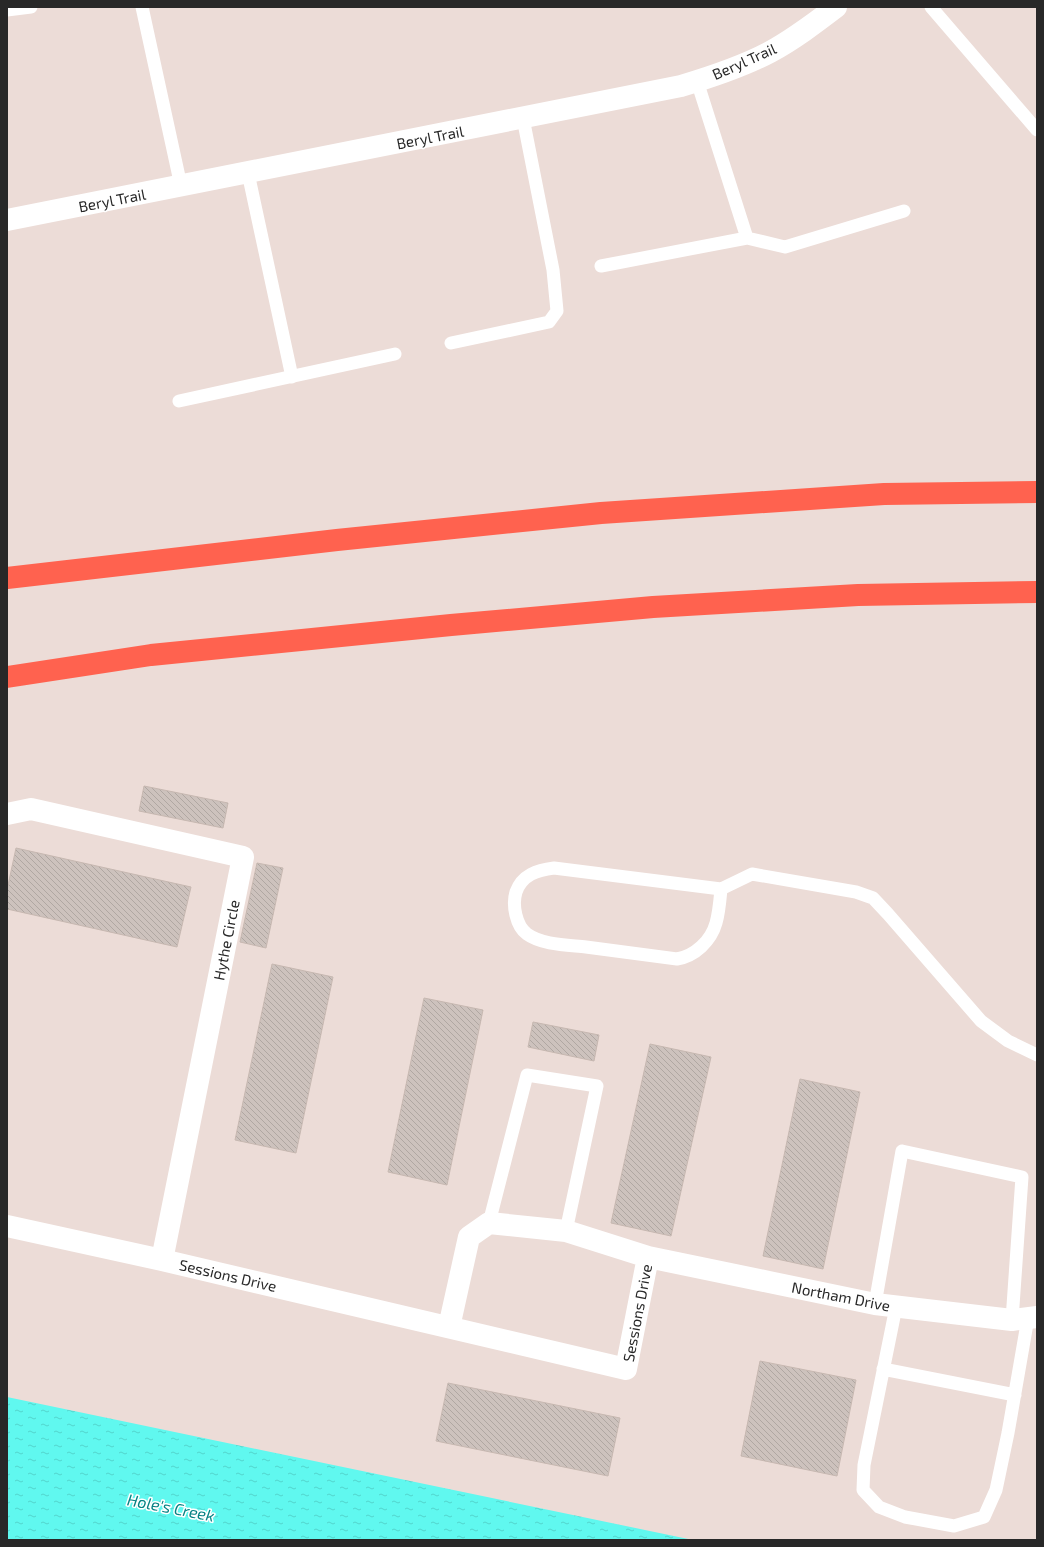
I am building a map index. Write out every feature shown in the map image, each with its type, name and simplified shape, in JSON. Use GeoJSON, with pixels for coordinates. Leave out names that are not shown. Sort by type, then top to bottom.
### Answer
{"type":"FeatureCollection","features":[{"type":"Feature","properties":{"kind":"highway"},"geometry":{"type":"LineString","coordinates":[[7,578],[337,540],[601,513],[884,494],[1037,492]]}},
{"type":"Feature","properties":{"kind":"highway"},"geometry":{"type":"LineString","coordinates":[[7,677],[151,655],[451,624],[653,607],[858,595],[1037,592]]}},
{"type":"Feature","properties":{"kind":"street","name":"Beryl Trail"},"geometry":{"type":"LineString","coordinates":[[7,220],[681,86],[730,71],[770,52],[808,29],[836,7]]}},
{"type":"Feature","properties":{"kind":"street","name":"Hythe Circle"},"geometry":{"type":"LineString","coordinates":[[7,814],[31,810],[242,856],[162,1260]]}},
{"type":"Feature","properties":{"kind":"street","name":"Sessions Drive"},"geometry":{"type":"LineString","coordinates":[[7,1226],[162,1260],[626,1369],[648,1257],[566,1231],[489,1223]]}},
{"type":"Feature","properties":{"kind":"street"},"geometry":{"type":"LineString","coordinates":[[449,1327],[469,1237],[489,1223]]}},
{"type":"Feature","properties":{"kind":"street","name":"Northam Drive"},"geometry":{"type":"LineString","coordinates":[[648,1257],[885,1305],[1026,1318]]}},
{"type":"Feature","properties":{"kind":"lane"},"geometry":{"type":"LineString","coordinates":[[7,10],[31,7]]}},
{"type":"Feature","properties":{"kind":"lane"},"geometry":{"type":"LineString","coordinates":[[142,7],[181,186]]}},
{"type":"Feature","properties":{"kind":"lane"},"geometry":{"type":"LineString","coordinates":[[931,7],[1037,130]]}},
{"type":"Feature","properties":{"kind":"lane"},"geometry":{"type":"LineString","coordinates":[[697,81],[747,238]]}},
{"type":"Feature","properties":{"kind":"lane"},"geometry":{"type":"LineString","coordinates":[[451,343],[549,322],[557,310],[553,270],[523,118]]}},
{"type":"Feature","properties":{"kind":"lane"},"geometry":{"type":"LineString","coordinates":[[248,173],[292,377]]}},
{"type":"Feature","properties":{"kind":"lane"},"geometry":{"type":"LineString","coordinates":[[601,266],[747,238],[785,247],[904,211]]}},
{"type":"Feature","properties":{"kind":"lane"},"geometry":{"type":"LineString","coordinates":[[179,401],[395,354]]}},
{"type":"Feature","properties":{"kind":"lane"},"geometry":{"type":"LineString","coordinates":[[721,889],[716,924],[710,937],[695,952],[685,958],[677,959],[546,942],[526,934],[515,911],[514,898],[519,884],[528,875],[554,868],[721,889],[752,874],[856,892],[873,898],[981,1021],[1008,1041],[1037,1055]]}},
{"type":"Feature","properties":{"kind":"lane"},"geometry":{"type":"LineString","coordinates":[[489,1223],[527,1075],[597,1086],[566,1231]]}},
{"type":"Feature","properties":{"kind":"lane"},"geometry":{"type":"LineString","coordinates":[[902,1151],[1022,1177],[1026,1318],[1014,1395],[996,1490],[984,1516],[954,1526],[905,1518],[879,1506],[864,1490],[864,1465],[883,1369],[885,1305],[902,1151]]}},
{"type":"Feature","properties":{"kind":"lane"},"geometry":{"type":"LineString","coordinates":[[883,1369],[1014,1395]]}},
{"type":"Feature","properties":{"kind":"water","name":"Hole's Creek"},"geometry":{"type":"Polygon","coordinates":[[[7,1397],[693,1540],[7,1540],[7,1397]]]}},
{"type":"Feature","properties":{"kind":"building"},"geometry":{"type":"Polygon","coordinates":[[[144,786],[228,803],[223,828],[139,811],[144,786]]]}},
{"type":"Feature","properties":{"kind":"building"},"geometry":{"type":"Polygon","coordinates":[[[16,848],[191,887],[177,947],[7,909],[7,890],[16,848]]]}},
{"type":"Feature","properties":{"kind":"building"},"geometry":{"type":"Polygon","coordinates":[[[257,863],[283,868],[266,948],[240,942],[257,863]]]}},
{"type":"Feature","properties":{"kind":"building"},"geometry":{"type":"Polygon","coordinates":[[[272,964],[333,977],[296,1153],[235,1140],[272,964]]]}},
{"type":"Feature","properties":{"kind":"building"},"geometry":{"type":"Polygon","coordinates":[[[424,998],[483,1010],[447,1185],[388,1172],[424,998]]]}},
{"type":"Feature","properties":{"kind":"building"},"geometry":{"type":"Polygon","coordinates":[[[533,1022],[599,1035],[594,1061],[528,1047],[533,1022]]]}},
{"type":"Feature","properties":{"kind":"building"},"geometry":{"type":"Polygon","coordinates":[[[650,1044],[711,1057],[671,1236],[611,1223],[650,1044]]]}},
{"type":"Feature","properties":{"kind":"building"},"geometry":{"type":"Polygon","coordinates":[[[800,1079],[860,1092],[823,1269],[763,1256],[800,1079]]]}},
{"type":"Feature","properties":{"kind":"building"},"geometry":{"type":"Polygon","coordinates":[[[760,1361],[856,1380],[837,1476],[741,1456],[760,1361]]]}},
{"type":"Feature","properties":{"kind":"building"},"geometry":{"type":"Polygon","coordinates":[[[448,1383],[620,1418],[608,1476],[436,1441],[448,1383]]]}}]}
